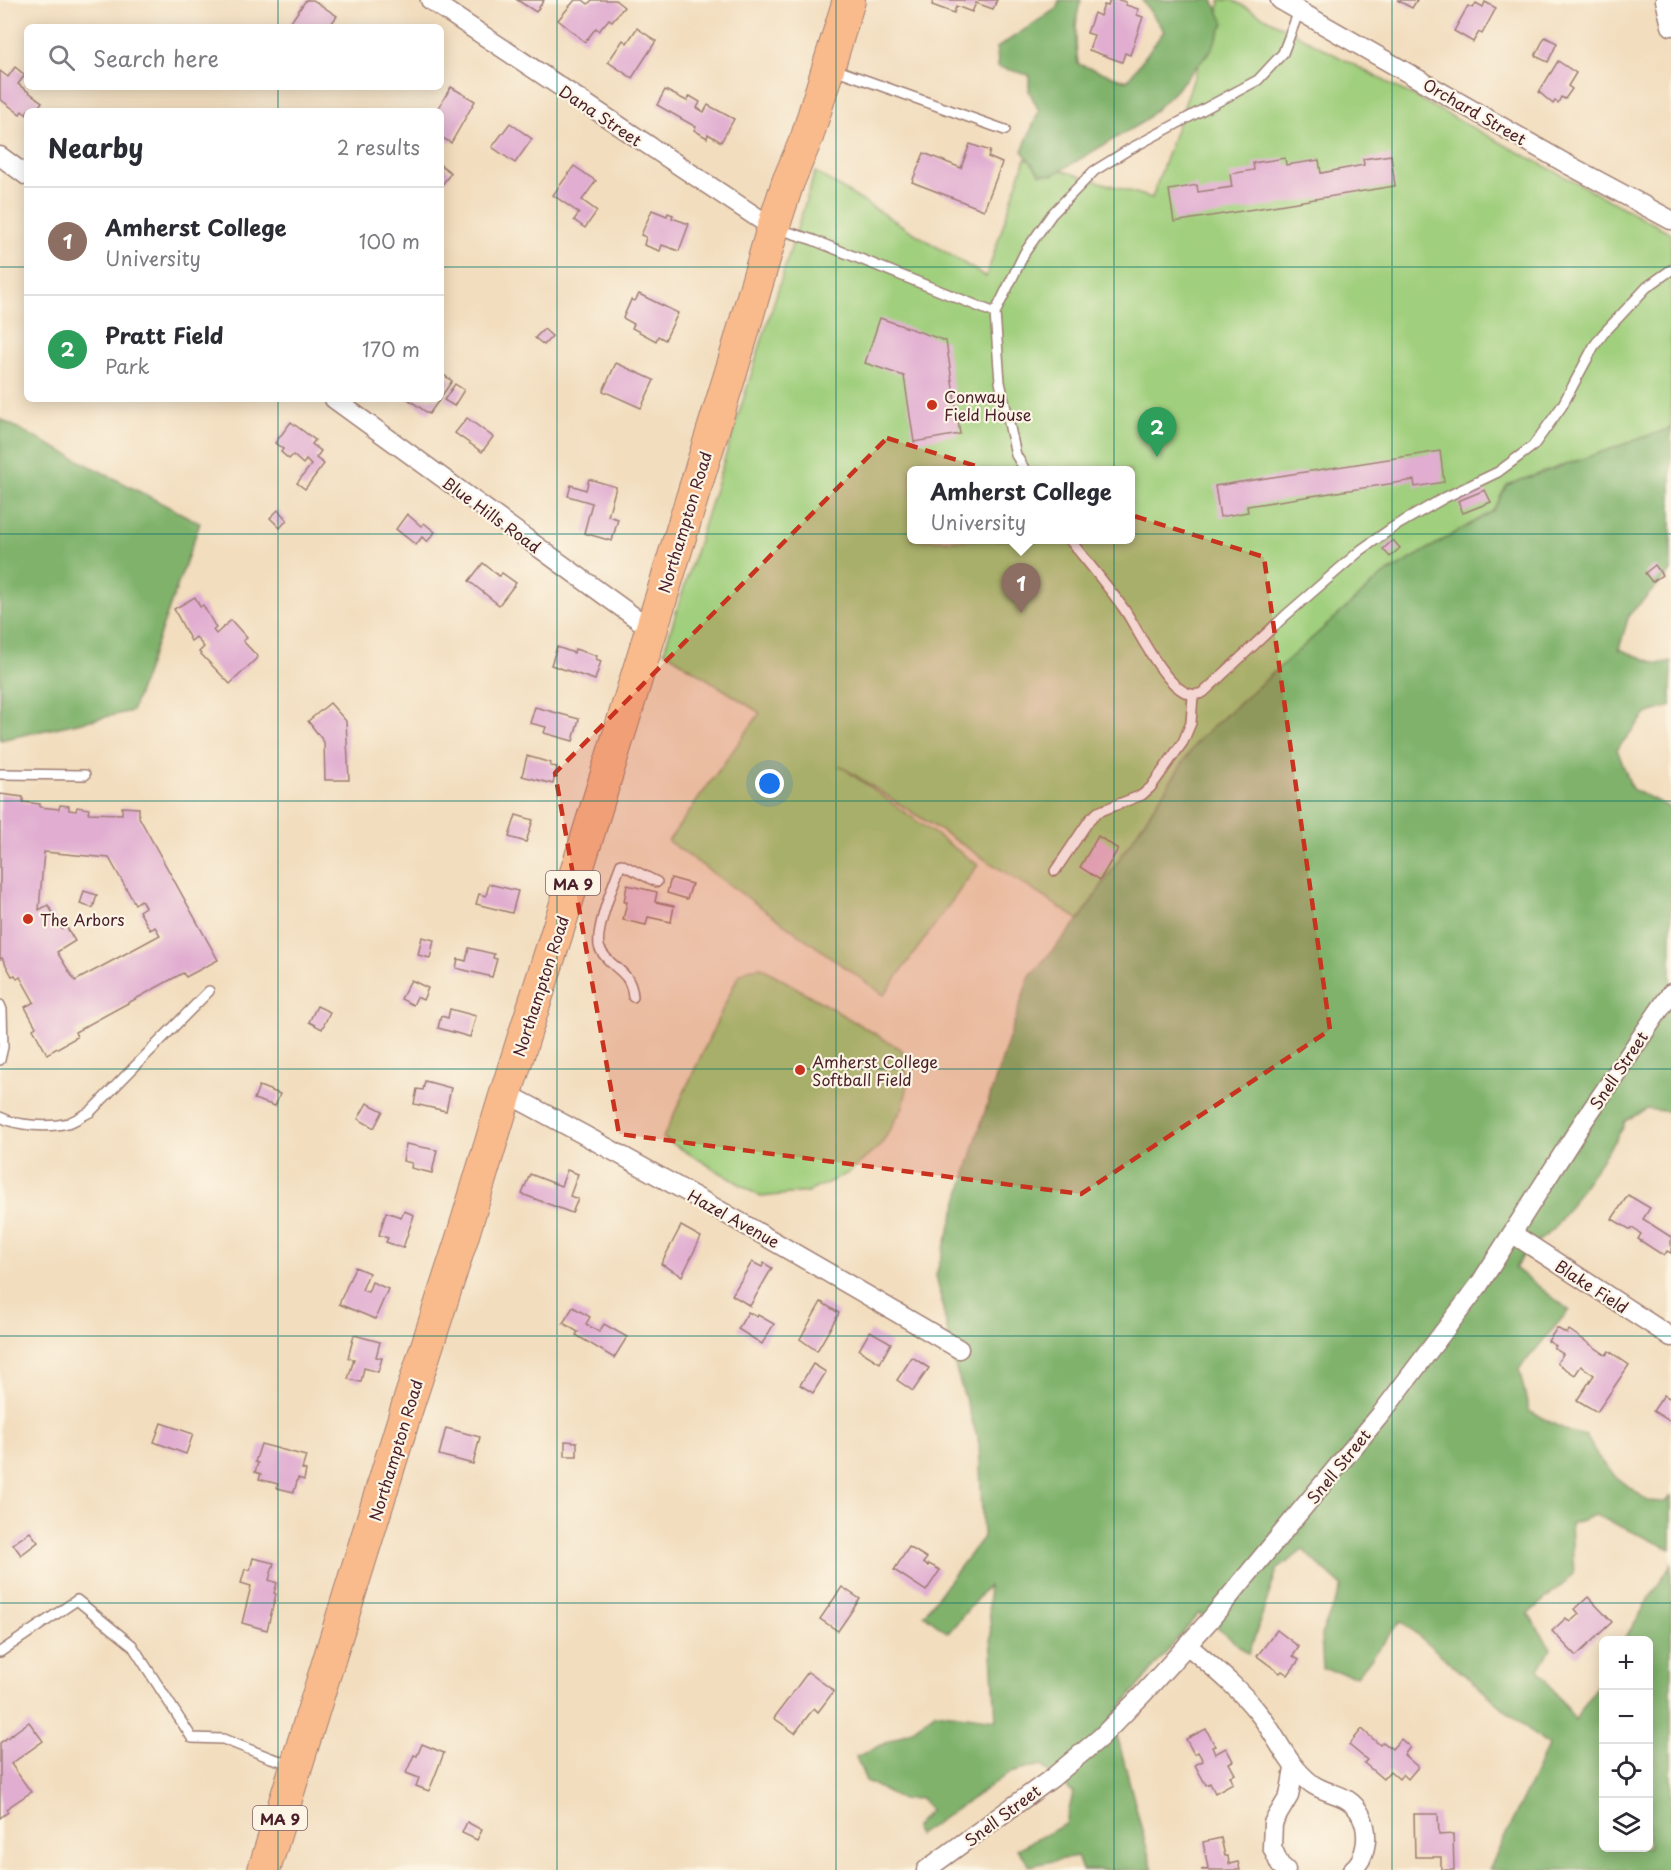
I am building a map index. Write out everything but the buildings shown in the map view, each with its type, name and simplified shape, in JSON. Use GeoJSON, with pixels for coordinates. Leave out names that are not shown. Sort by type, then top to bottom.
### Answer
{"type":"FeatureCollection","features":[{"type":"Feature","properties":{"kind":"highway","name":"Northampton Road"},"geometry":{"type":"LineString","coordinates":[[264,1870],[734,362],[773,228],[788,182],[807,137],[849,0]]}},
{"type":"Feature","properties":{"kind":"street","name":"Dana Street"},"geometry":{"type":"LineString","coordinates":[[430,0],[773,228]]}},
{"type":"Feature","properties":{"kind":"street","name":"Orchard Street"},"geometry":{"type":"LineString","coordinates":[[1280,0],[1565,163],[1671,220]]}},
{"type":"Feature","properties":{"kind":"street"},"geometry":{"type":"LineString","coordinates":[[1665,0],[1671,26]]}},
{"type":"Feature","properties":{"kind":"street"},"geometry":{"type":"LineString","coordinates":[[0,156],[24,174]]}},
{"type":"Feature","properties":{"kind":"street","name":"Blue Hills Road"},"geometry":{"type":"LineString","coordinates":[[338,402],[651,629]]}},
{"type":"Feature","properties":{"kind":"street","name":"Snell Street"},"geometry":{"type":"LineString","coordinates":[[926,1870],[1052,1778],[1101,1737],[1187,1645],[1270,1549],[1381,1414],[1466,1303],[1513,1234],[1583,1122],[1671,993]]}},
{"type":"Feature","properties":{"kind":"street","name":"Hazel Avenue"},"geometry":{"type":"LineString","coordinates":[[506,1093],[597,1141],[771,1239],[959,1349]]}},
{"type":"Feature","properties":{"kind":"street","name":"Blake Field"},"geometry":{"type":"LineString","coordinates":[[1513,1234],[1671,1337]]}},
{"type":"Feature","properties":{"kind":"street"},"geometry":{"type":"LineString","coordinates":[[1187,1645],[1228,1679],[1260,1715],[1294,1768],[1314,1785],[1350,1802],[1361,1816],[1366,1833],[1364,1851],[1357,1866],[1352,1870]]}},
{"type":"Feature","properties":{"kind":"street"},"geometry":{"type":"LineString","coordinates":[[1286,1870],[1280,1865],[1272,1847],[1274,1823],[1289,1796],[1294,1768]]}},
{"type":"Feature","properties":{"kind":"lane"},"geometry":{"type":"LineString","coordinates":[[1022,466],[1016,455],[1000,382],[995,313],[1025,252],[1052,214],[1094,171],[1128,150],[1258,80],[1283,53],[1299,11]]}},
{"type":"Feature","properties":{"kind":"lane"},"geometry":{"type":"LineString","coordinates":[[829,67],[1005,130]]}},
{"type":"Feature","properties":{"kind":"lane"},"geometry":{"type":"LineString","coordinates":[[773,228],[813,240],[995,313]]}},
{"type":"Feature","properties":{"kind":"lane"},"geometry":{"type":"LineString","coordinates":[[1073,544],[1125,610],[1160,669],[1185,693],[1198,695],[1361,550],[1392,528],[1443,498],[1498,472],[1533,446],[1562,406],[1594,346],[1603,334],[1647,287],[1671,270]]}},
{"type":"Feature","properties":{"kind":"lane"},"geometry":{"type":"LineString","coordinates":[[1055,871],[1090,819],[1098,812],[1142,795],[1151,788],[1183,742],[1191,723],[1193,696]]}},
{"type":"Feature","properties":{"kind":"lane"},"geometry":{"type":"LineString","coordinates":[[0,774],[85,775]]}},
{"type":"Feature","properties":{"kind":"lane"},"geometry":{"type":"LineString","coordinates":[[633,997],[632,985],[605,956],[599,946],[600,929],[621,864],[657,882]]}},
{"type":"Feature","properties":{"kind":"lane"},"geometry":{"type":"LineString","coordinates":[[0,1118],[42,1125],[69,1123],[90,1112],[209,991]]}},
{"type":"Feature","properties":{"kind":"lane"},"geometry":{"type":"LineString","coordinates":[[0,1005],[3,1047],[0,1060]]}},
{"type":"Feature","properties":{"kind":"lane"},"geometry":{"type":"LineString","coordinates":[[0,1652],[77,1600],[132,1645],[192,1738],[224,1739],[271,1758],[296,1765]]}},
{"type":"Feature","properties":{"kind":"highlighted area"},"geometry":{"type":"Polygon","coordinates":[[[887,438],[1264,557],[1330,1030],[1081,1194],[619,1134],[555,773],[887,438]]]}},
{"type":"Feature","properties":{"kind":"green space"},"geometry":{"type":"Polygon","coordinates":[[[1059,0],[1081,0],[1076,31],[1078,64],[1127,81],[1164,31],[1142,0],[1213,0],[1224,23],[1211,50],[1174,92],[1143,122],[1053,175],[1040,174],[1022,151],[1039,111],[1029,91],[1029,75],[998,67],[997,48],[1057,8],[1059,0]]]}},
{"type":"Feature","properties":{"kind":"green space"},"geometry":{"type":"Polygon","coordinates":[[[1221,0],[1232,0],[1671,233],[1671,428],[1507,485],[1493,511],[1382,576],[1198,740],[1079,920],[839,765],[978,865],[884,995],[668,841],[760,713],[664,651],[815,172],[986,277],[1025,159],[1152,198],[1221,0]]]}},
{"type":"Feature","properties":{"kind":"green space"},"geometry":{"type":"Polygon","coordinates":[[[0,419],[200,523],[132,711],[0,740],[0,419]]]}},
{"type":"Feature","properties":{"kind":"green space"},"geometry":{"type":"Polygon","coordinates":[[[1671,428],[1671,571],[1629,615],[1619,649],[1658,664],[1671,661],[1671,706],[1646,714],[1617,749],[1632,789],[1671,808],[1671,1112],[1647,1109],[1625,1121],[1623,1128],[1554,1229],[1527,1250],[1515,1268],[1569,1310],[1519,1369],[1529,1411],[1569,1432],[1586,1436],[1600,1460],[1615,1476],[1648,1501],[1666,1502],[1671,1496],[1671,1549],[1595,1515],[1571,1524],[1574,1574],[1528,1614],[1551,1648],[1539,1670],[1575,1720],[1599,1681],[1599,1852],[1653,1852],[1653,1636],[1626,1636],[1671,1564],[1671,1870],[1489,1870],[1548,1746],[1401,1621],[1357,1676],[1323,1669],[1321,1635],[1342,1586],[1303,1550],[1277,1570],[1249,1654],[1199,1613],[1112,1718],[1153,1870],[1082,1870],[1077,1856],[1030,1866],[1017,1849],[1066,1824],[1073,1793],[1041,1765],[1010,1773],[918,1835],[914,1828],[930,1810],[921,1798],[902,1800],[866,1781],[856,1757],[910,1731],[936,1712],[996,1720],[988,1586],[948,1633],[924,1614],[983,1537],[979,1443],[954,1363],[936,1275],[978,1133],[1029,977],[1079,920],[1198,740],[1382,576],[1493,511],[1507,485],[1671,428]]]}},
{"type":"Feature","properties":{"kind":"green space","name":"Amherst College Softball Field"},"geometry":{"type":"Polygon","coordinates":[[[761,967],[901,1049],[908,1084],[903,1107],[881,1145],[848,1173],[808,1192],[761,1197],[663,1138],[738,976],[748,969],[761,967]]]}},
{"type":"Feature","properties":{"kind":"place","name":"Conway Field House"},"geometry":{"type":"Point","coordinates":[932,405]}},
{"type":"Feature","properties":{"kind":"place","name":"Pratt Field"},"geometry":{"type":"Point","coordinates":[1157,457]}},
{"type":"Feature","properties":{"kind":"place","name":"Amherst College"},"geometry":{"type":"Point","coordinates":[1021,613]}},
{"type":"Feature","properties":{"kind":"place","name":"The Arbors"},"geometry":{"type":"Point","coordinates":[28,919]}},
{"type":"Feature","properties":{"kind":"place","name":"Amherst College Softball Field"},"geometry":{"type":"Point","coordinates":[800,1070]}}]}
